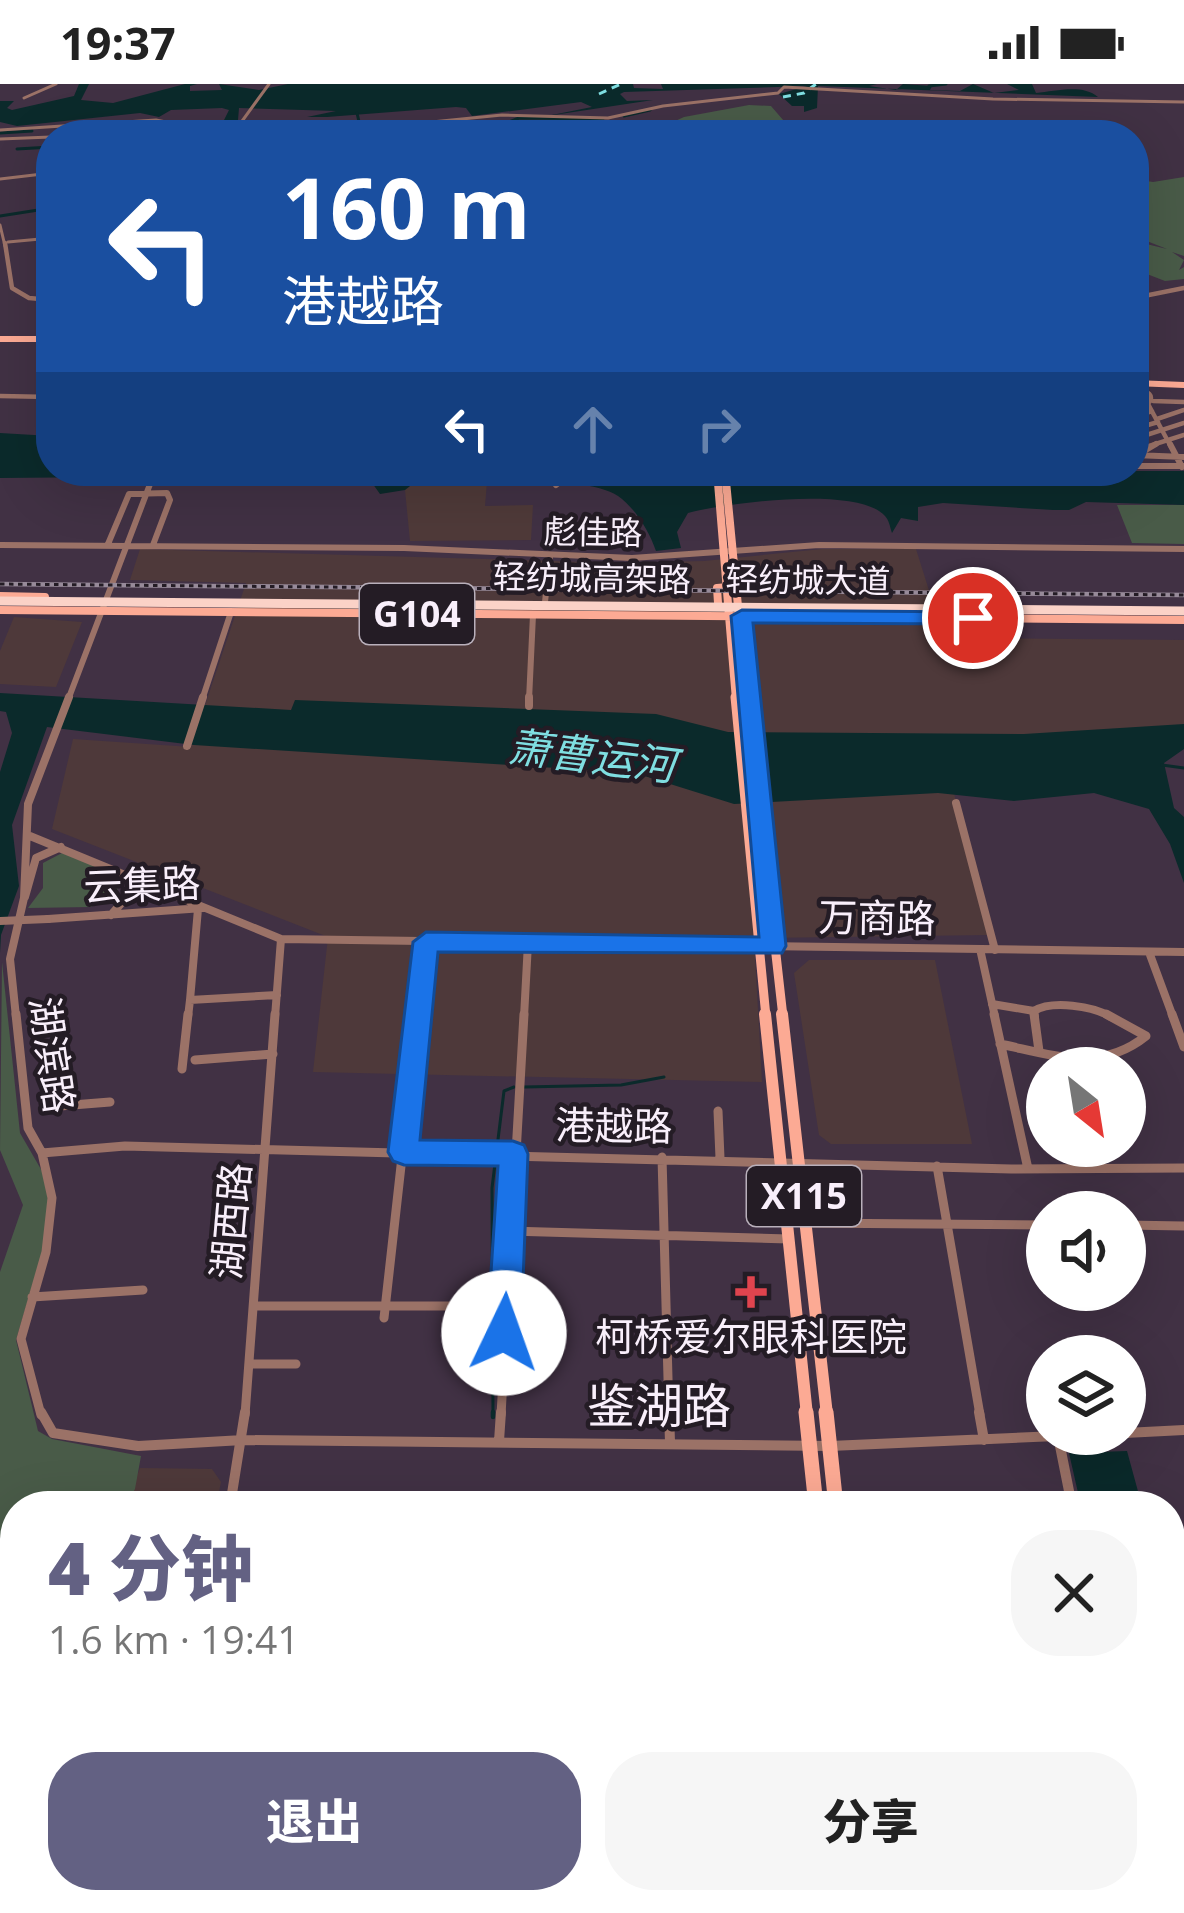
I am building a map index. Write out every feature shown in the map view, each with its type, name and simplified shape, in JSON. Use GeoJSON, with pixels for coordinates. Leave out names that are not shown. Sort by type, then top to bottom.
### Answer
{"type":"FeatureCollection","features":[{"type":"Feature","properties":{"kind":"highway","name":"轻纺城高架路"},"geometry":{"type":"LineString","coordinates":[[0,603],[1184,614]]}},
{"type":"Feature","properties":{"kind":"main road"},"geometry":{"type":"LineString","coordinates":[[0,339],[36,339]]}},
{"type":"Feature","properties":{"kind":"main road"},"geometry":{"type":"LineString","coordinates":[[1149,385],[1184,386]]}},
{"type":"Feature","properties":{"kind":"main road"},"geometry":{"type":"LineString","coordinates":[[721,486],[736,616]]}},
{"type":"Feature","properties":{"kind":"main road"},"geometry":{"type":"LineString","coordinates":[[729,552],[728,587],[735,603]]}},
{"type":"Feature","properties":{"kind":"main road"},"geometry":{"type":"LineString","coordinates":[[718,603],[717,588],[728,587]]}},
{"type":"Feature","properties":{"kind":"main road","name":"轻纺城大道"},"geometry":{"type":"LineString","coordinates":[[0,603],[28,597],[735,603],[1184,614]]}},
{"type":"Feature","properties":{"kind":"main road","name":"轻纺城大道"},"geometry":{"type":"LineString","coordinates":[[0,603],[21,610],[103,612],[1184,614]]}},
{"type":"Feature","properties":{"kind":"main road","name":"X115"},"geometry":{"type":"LineString","coordinates":[[736,616],[780,1160],[815,1491]]}},
{"type":"Feature","properties":{"kind":"main road","name":"X115"},"geometry":{"type":"LineString","coordinates":[[766,946],[801,1160],[834,1491]]}},
{"type":"Feature","properties":{"kind":"street"},"geometry":{"type":"LineString","coordinates":[[24,98],[56,84]]}},
{"type":"Feature","properties":{"kind":"street"},"geometry":{"type":"LineString","coordinates":[[242,120],[268,84]]}},
{"type":"Feature","properties":{"kind":"street"},"geometry":{"type":"LineString","coordinates":[[451,120],[502,115],[608,118],[778,92],[784,87],[1184,102]]}},
{"type":"Feature","properties":{"kind":"street"},"geometry":{"type":"LineString","coordinates":[[0,130],[36,128]]}},
{"type":"Feature","properties":{"kind":"street"},"geometry":{"type":"LineString","coordinates":[[0,139],[36,138]]}},
{"type":"Feature","properties":{"kind":"street"},"geometry":{"type":"LineString","coordinates":[[0,179],[36,175]]}},
{"type":"Feature","properties":{"kind":"street"},"geometry":{"type":"LineString","coordinates":[[0,225],[8,242],[7,274],[12,288],[36,298]]}},
{"type":"Feature","properties":{"kind":"street"},"geometry":{"type":"LineString","coordinates":[[8,242],[36,239]]}},
{"type":"Feature","properties":{"kind":"street"},"geometry":{"type":"LineString","coordinates":[[1149,295],[1184,288]]}},
{"type":"Feature","properties":{"kind":"street"},"geometry":{"type":"LineString","coordinates":[[0,397],[36,395]]}},
{"type":"Feature","properties":{"kind":"street"},"geometry":{"type":"LineString","coordinates":[[1149,400],[1184,406]]}},
{"type":"Feature","properties":{"kind":"street"},"geometry":{"type":"LineString","coordinates":[[1149,421],[1184,406]]}},
{"type":"Feature","properties":{"kind":"street"},"geometry":{"type":"LineString","coordinates":[[1149,409],[1182,462]]}},
{"type":"Feature","properties":{"kind":"street"},"geometry":{"type":"LineString","coordinates":[[1149,417],[1156,417]]}},
{"type":"Feature","properties":{"kind":"street"},"geometry":{"type":"LineString","coordinates":[[1149,435],[1184,423]]}},
{"type":"Feature","properties":{"kind":"street"},"geometry":{"type":"LineString","coordinates":[[1149,446],[1184,435]]}},
{"type":"Feature","properties":{"kind":"street"},"geometry":{"type":"LineString","coordinates":[[1172,448],[1184,445]]}},
{"type":"Feature","properties":{"kind":"street"},"geometry":{"type":"LineString","coordinates":[[1149,457],[1182,462]]}},
{"type":"Feature","properties":{"kind":"street"},"geometry":{"type":"LineString","coordinates":[[1149,465],[1182,462]]}},
{"type":"Feature","properties":{"kind":"street","name":"湖滨路"},"geometry":{"type":"LineString","coordinates":[[69,1438],[44,1424],[21,1339],[46,1252],[52,1198],[42,1153],[28,1128],[13,1018],[11,940],[24,898],[28,804],[149,486]]}},
{"type":"Feature","properties":{"kind":"street"},"geometry":{"type":"LineString","coordinates":[[108,544],[126,498],[148,489],[170,496],[153,545]]}},
{"type":"Feature","properties":{"kind":"street","name":"彪佳路"},"geometry":{"type":"LineString","coordinates":[[0,544],[404,548],[657,557],[819,545],[1184,549]]}},
{"type":"Feature","properties":{"kind":"street"},"geometry":{"type":"LineString","coordinates":[[545,602],[550,556]]}},
{"type":"Feature","properties":{"kind":"street"},"geometry":{"type":"LineString","coordinates":[[188,746],[231,612]]}},
{"type":"Feature","properties":{"kind":"street"},"geometry":{"type":"LineString","coordinates":[[530,706],[533,615]]}},
{"type":"Feature","properties":{"kind":"street"},"geometry":{"type":"LineString","coordinates":[[956,803],[995,950]]}},
{"type":"Feature","properties":{"kind":"street"},"geometry":{"type":"LineString","coordinates":[[30,836],[210,908]]}},
{"type":"Feature","properties":{"kind":"street"},"geometry":{"type":"LineString","coordinates":[[24,898],[37,858],[62,847]]}},
{"type":"Feature","properties":{"kind":"street"},"geometry":{"type":"LineString","coordinates":[[110,916],[125,899],[134,876]]}},
{"type":"Feature","properties":{"kind":"street","name":"云集路"},"geometry":{"type":"LineString","coordinates":[[0,921],[210,908],[280,939]]}},
{"type":"Feature","properties":{"kind":"street"},"geometry":{"type":"LineString","coordinates":[[182,1069],[198,909]]}},
{"type":"Feature","properties":{"kind":"street","name":"万商路"},"geometry":{"type":"LineString","coordinates":[[280,939],[1184,952]]}},
{"type":"Feature","properties":{"kind":"street","name":"湖西路"},"geometry":{"type":"LineString","coordinates":[[233,1491],[243,1440],[280,939]]}},
{"type":"Feature","properties":{"kind":"street"},"geometry":{"type":"LineString","coordinates":[[384,1318],[426,942]]}},
{"type":"Feature","properties":{"kind":"street"},"geometry":{"type":"LineString","coordinates":[[499,1442],[499,1306],[509,1231],[502,1154],[518,1086],[528,943]]}},
{"type":"Feature","properties":{"kind":"street"},"geometry":{"type":"LineString","coordinates":[[980,950],[1028,1169]]}},
{"type":"Feature","properties":{"kind":"street"},"geometry":{"type":"LineString","coordinates":[[1149,952],[1184,1047]]}},
{"type":"Feature","properties":{"kind":"street"},"geometry":{"type":"LineString","coordinates":[[190,1000],[277,995]]}},
{"type":"Feature","properties":{"kind":"street"},"geometry":{"type":"LineString","coordinates":[[992,1004],[1034,1011],[1044,1005],[1100,1011],[1146,1036],[1135,1047]]}},
{"type":"Feature","properties":{"kind":"street"},"geometry":{"type":"LineString","coordinates":[[1034,1011],[1038,1047]]}},
{"type":"Feature","properties":{"kind":"street"},"geometry":{"type":"LineString","coordinates":[[64,1038],[60,1106],[110,1102]]}},
{"type":"Feature","properties":{"kind":"street"},"geometry":{"type":"LineString","coordinates":[[1000,1044],[1026,1049]]}},
{"type":"Feature","properties":{"kind":"street"},"geometry":{"type":"LineString","coordinates":[[195,1060],[273,1054]]}},
{"type":"Feature","properties":{"kind":"street"},"geometry":{"type":"LineString","coordinates":[[718,1111],[719,1158]]}},
{"type":"Feature","properties":{"kind":"street","name":"港越路"},"geometry":{"type":"LineString","coordinates":[[42,1153],[124,1146],[1028,1169],[1184,1168]]}},
{"type":"Feature","properties":{"kind":"street"},"geometry":{"type":"LineString","coordinates":[[662,1157],[670,1442]]}},
{"type":"Feature","properties":{"kind":"street"},"geometry":{"type":"LineString","coordinates":[[937,1166],[984,1440]]}},
{"type":"Feature","properties":{"kind":"street"},"geometry":{"type":"LineString","coordinates":[[807,1223],[1026,1225]]}},
{"type":"Feature","properties":{"kind":"street"},"geometry":{"type":"LineString","coordinates":[[1146,1225],[1184,1226]]}},
{"type":"Feature","properties":{"kind":"street"},"geometry":{"type":"LineString","coordinates":[[509,1231],[788,1239]]}},
{"type":"Feature","properties":{"kind":"street"},"geometry":{"type":"LineString","coordinates":[[32,1297],[143,1290]]}},
{"type":"Feature","properties":{"kind":"street"},"geometry":{"type":"LineString","coordinates":[[254,1306],[499,1306]]}},
{"type":"Feature","properties":{"kind":"street"},"geometry":{"type":"LineString","coordinates":[[249,1364],[296,1364]]}},
{"type":"Feature","properties":{"kind":"street"},"geometry":{"type":"LineString","coordinates":[[1146,1432],[1184,1430]]}},
{"type":"Feature","properties":{"kind":"street","name":"鉴湖路"},"geometry":{"type":"LineString","coordinates":[[69,1438],[138,1447],[243,1440],[811,1447],[1026,1438]]}},
{"type":"Feature","properties":{"kind":"street"},"geometry":{"type":"LineString","coordinates":[[1062,1455],[1069,1491]]}},
{"type":"Feature","properties":{"kind":"shaded area"},"geometry":{"type":"Polygon","coordinates":[[[749,105],[771,106],[783,120],[677,120],[749,105]]]}},
{"type":"Feature","properties":{"kind":"shaded area"},"geometry":{"type":"Polygon","coordinates":[[[1184,177],[1184,256],[1172,252],[1184,260],[1179,270],[1184,267],[1184,279],[1165,281],[1149,275],[1149,245],[1167,249],[1149,242],[1149,181],[1184,177]]]}},
{"type":"Feature","properties":{"kind":"shaded area"},"geometry":{"type":"Polygon","coordinates":[[[407,486],[487,486],[485,506],[533,505],[531,540],[410,541],[407,486]]]}},
{"type":"Feature","properties":{"kind":"shaded area"},"geometry":{"type":"Polygon","coordinates":[[[1117,505],[1184,505],[1184,544],[1132,543],[1117,505]]]}},
{"type":"Feature","properties":{"kind":"shaded area"},"geometry":{"type":"Polygon","coordinates":[[[140,549],[619,563],[704,561],[822,549],[916,549],[944,638],[1184,640],[1184,740],[941,742],[990,935],[754,938],[762,1082],[313,1072],[328,937],[52,829],[73,739],[191,747],[246,583],[130,580],[140,549]]]}},
{"type":"Feature","properties":{"kind":"shaded area"},"geometry":{"type":"Polygon","coordinates":[[[14,617],[82,622],[56,687],[0,684],[0,651],[14,617]]]}},
{"type":"Feature","properties":{"kind":"shaded area"},"geometry":{"type":"Polygon","coordinates":[[[62,853],[115,873],[118,892],[91,907],[28,908],[43,888],[43,863],[62,853]]]}},
{"type":"Feature","properties":{"kind":"shaded area"},"geometry":{"type":"Polygon","coordinates":[[[809,960],[935,960],[972,1144],[831,1144],[819,1135],[794,973],[809,960]]]}},
{"type":"Feature","properties":{"kind":"shaded area"},"geometry":{"type":"Polygon","coordinates":[[[2,962],[20,1133],[46,1178],[49,1208],[42,1253],[16,1340],[38,1431],[52,1439],[141,1456],[134,1491],[0,1491],[0,1272],[23,1205],[0,1150],[2,962]]]}},
{"type":"Feature","properties":{"kind":"shaded area"},"geometry":{"type":"Polygon","coordinates":[[[140,1468],[212,1469],[221,1482],[219,1491],[131,1491],[140,1468]]]}},
{"type":"Feature","properties":{"kind":"water"},"geometry":{"type":"Polygon","coordinates":[[[79,84],[89,84],[81,100],[113,103],[185,84],[197,84],[190,91],[222,90],[219,84],[259,90],[288,84],[633,84],[634,88],[663,89],[661,84],[877,84],[869,86],[887,89],[818,86],[817,108],[804,112],[804,106],[792,106],[779,94],[807,86],[624,92],[620,94],[627,101],[653,100],[547,116],[592,107],[581,102],[472,116],[466,108],[456,107],[327,117],[307,117],[336,111],[239,108],[238,120],[224,120],[229,110],[222,108],[171,110],[159,117],[140,113],[36,120],[36,124],[17,126],[0,122],[0,101],[14,101],[7,108],[12,110],[74,96],[79,84]]]}},
{"type":"Feature","properties":{"kind":"water"},"geometry":{"type":"Polygon","coordinates":[[[903,84],[960,91],[973,84],[994,93],[897,89],[903,84]]]}},
{"type":"Feature","properties":{"kind":"water"},"geometry":{"type":"Polygon","coordinates":[[[1007,84],[1032,84],[1036,93],[1077,89],[1098,97],[995,93],[1019,90],[1007,84]]]}},
{"type":"Feature","properties":{"kind":"water"},"geometry":{"type":"Polygon","coordinates":[[[0,433],[36,435],[36,478],[0,478],[0,433]]]}},
{"type":"Feature","properties":{"kind":"water"},"geometry":{"type":"Polygon","coordinates":[[[1149,471],[1184,471],[1184,505],[1086,502],[1069,510],[1053,510],[943,503],[918,507],[918,521],[901,518],[892,533],[885,516],[848,501],[790,499],[731,505],[688,513],[677,532],[681,548],[656,551],[625,501],[589,486],[1149,486],[1149,471]]]}},
{"type":"Feature","properties":{"kind":"water"},"geometry":{"type":"Polygon","coordinates":[[[374,486],[410,486],[405,490],[380,494],[374,486]]]}},
{"type":"Feature","properties":{"kind":"water","name":"萧曹运河"},"geometry":{"type":"Polygon","coordinates":[[[0,693],[291,710],[295,700],[656,714],[728,732],[1024,734],[1184,724],[1184,749],[1164,763],[1174,808],[1184,817],[1184,883],[1170,844],[1149,809],[1094,793],[1014,801],[938,793],[734,804],[635,773],[194,745],[47,727],[12,825],[19,886],[1,935],[0,953],[0,772],[12,733],[6,712],[0,711],[0,693]]]}},
{"type":"Feature","properties":{"kind":"water"},"geometry":{"type":"Polygon","coordinates":[[[1069,1455],[1128,1455],[1138,1491],[1078,1491],[1069,1455]]]}},
{"type":"Feature","properties":{"kind":"waterway"},"geometry":{"type":"LineString","coordinates":[[929,86],[946,84]]}},
{"type":"Feature","properties":{"kind":"waterway"},"geometry":{"type":"LineString","coordinates":[[624,116],[650,110]]}},
{"type":"Feature","properties":{"kind":"waterway"},"geometry":{"type":"LineString","coordinates":[[357,113],[359,120]]}},
{"type":"Feature","properties":{"kind":"waterway"},"geometry":{"type":"LineString","coordinates":[[514,120],[603,119]]}},
{"type":"Feature","properties":{"kind":"waterway"},"geometry":{"type":"LineString","coordinates":[[0,133],[32,131]]}},
{"type":"Feature","properties":{"kind":"waterway"},"geometry":{"type":"LineString","coordinates":[[17,149],[36,148]]}},
{"type":"Feature","properties":{"kind":"waterway"},"geometry":{"type":"LineString","coordinates":[[0,216],[36,210]]}},
{"type":"Feature","properties":{"kind":"waterway"},"geometry":{"type":"LineString","coordinates":[[1162,765],[1184,768]]}},
{"type":"Feature","properties":{"kind":"waterway"},"geometry":{"type":"LineString","coordinates":[[524,1087],[621,1085],[664,1077]]}},
{"type":"Feature","properties":{"kind":"waterway"},"geometry":{"type":"LineString","coordinates":[[493,1415],[492,1188],[504,1091],[514,1087]]}},
{"type":"Feature","properties":{"kind":"ferry route"},"geometry":{"type":"LineString","coordinates":[[599,94],[621,84]]}},
{"type":"Feature","properties":{"kind":"ferry route"},"geometry":{"type":"LineString","coordinates":[[783,97],[804,93],[816,84]]}},
{"type":"Feature","properties":{"kind":"railway"},"geometry":{"type":"LineString","coordinates":[[0,584],[1184,595]]}},
{"type":"Feature","properties":{"kind":"place","name":"柯桥爱尔眼科医院"},"geometry":{"type":"Point","coordinates":[751,1292]}},
{"type":"Feature","properties":{"kind":"route"},"geometry":{"type":"LineString","coordinates":[[504,1333],[513,1154],[404,1152],[426,942],[773,946],[743,674],[742,616],[973,618]]}}]}
